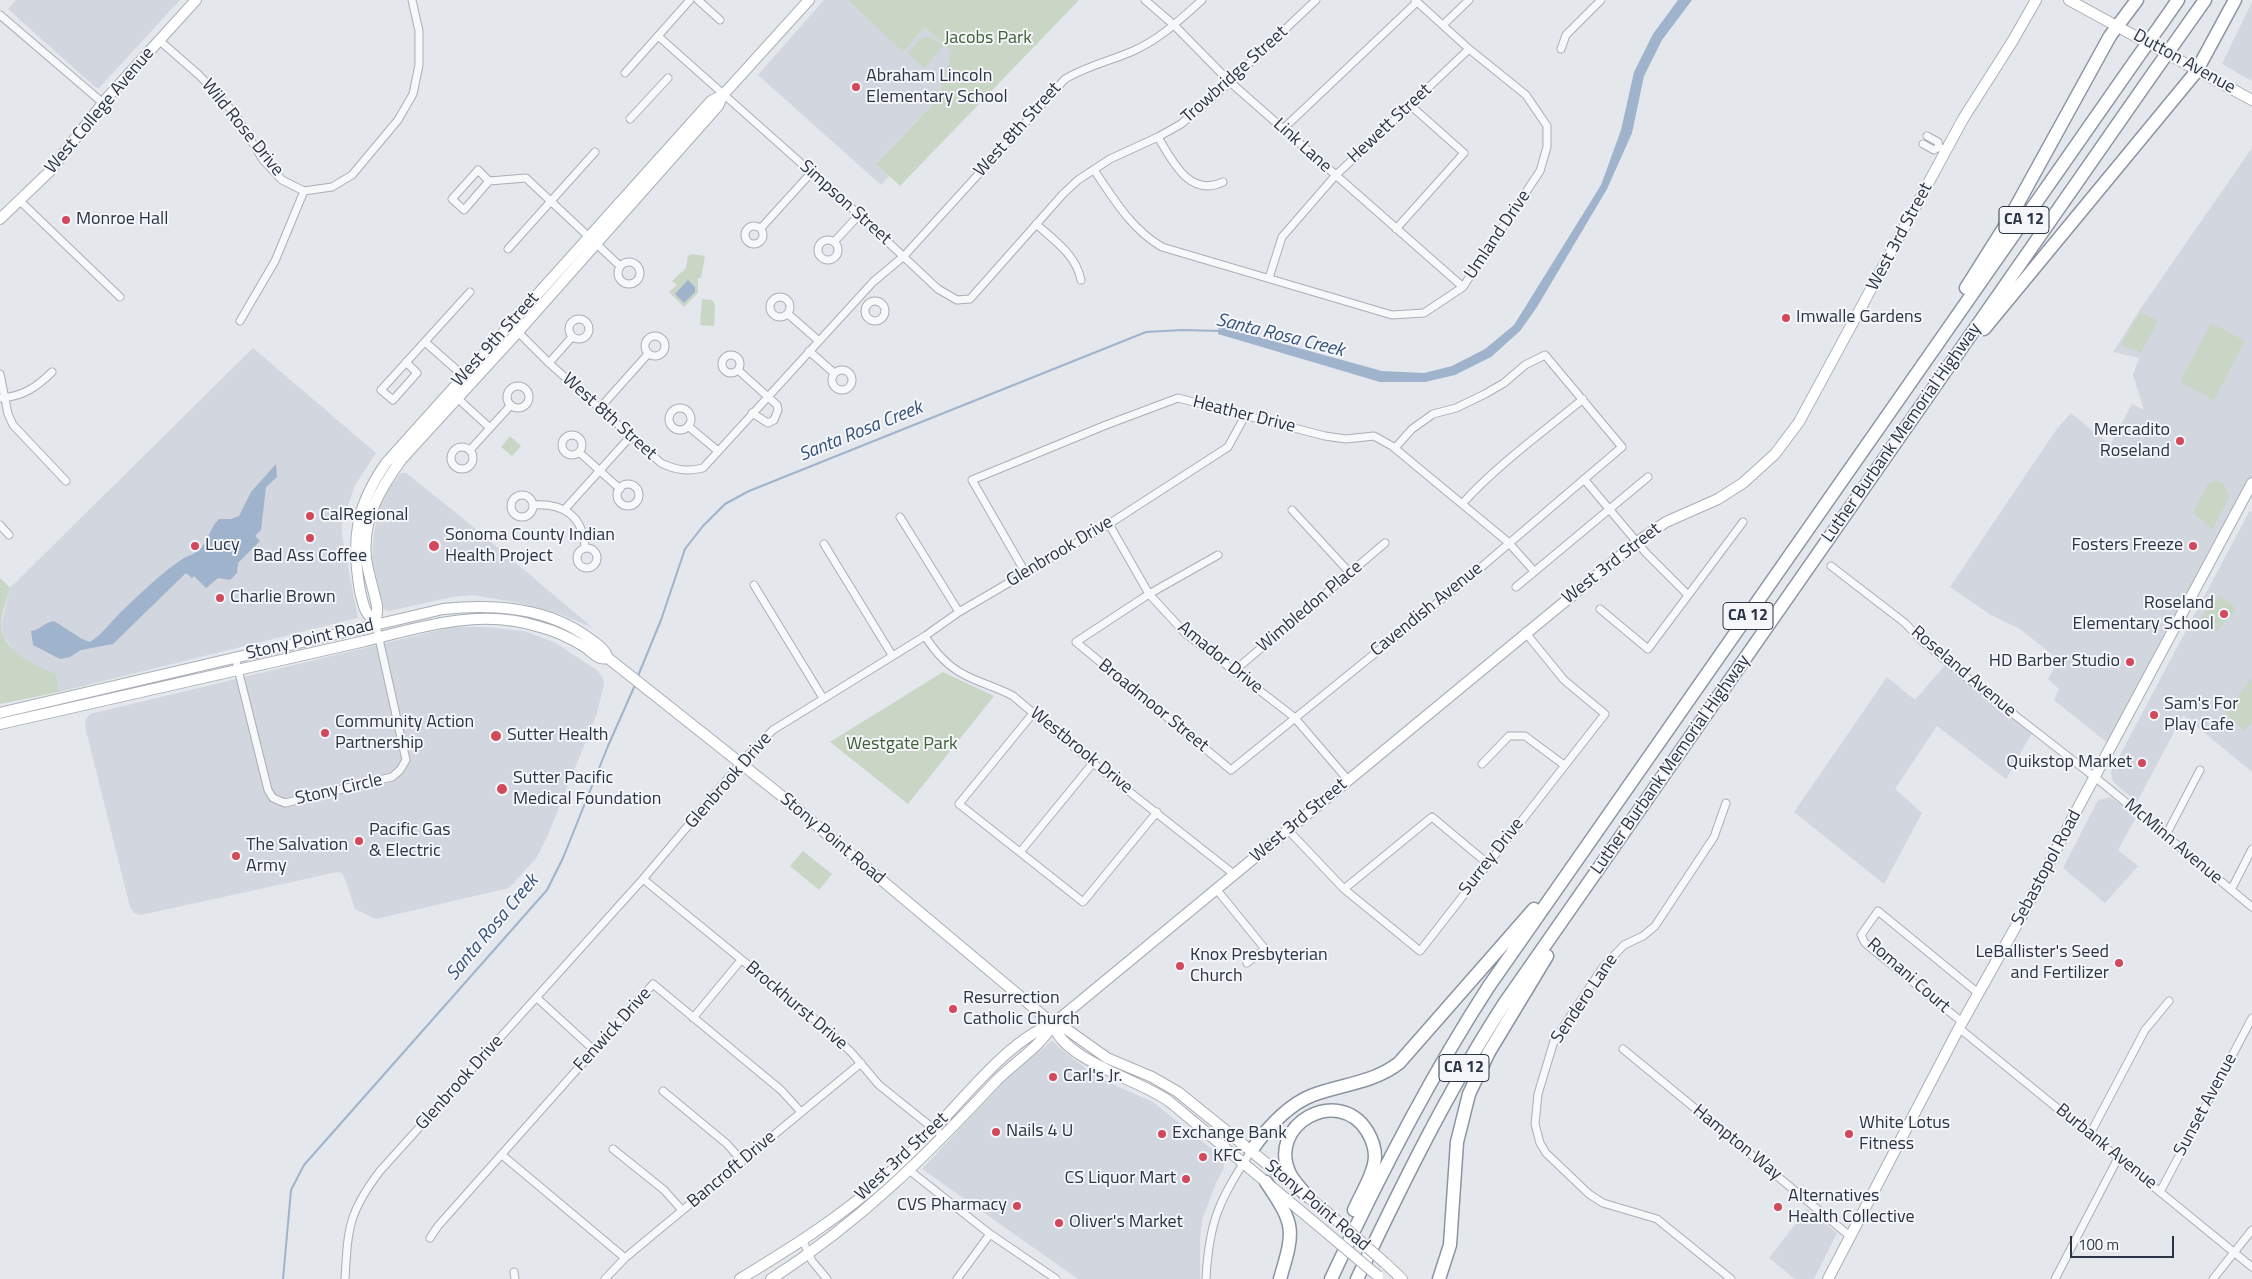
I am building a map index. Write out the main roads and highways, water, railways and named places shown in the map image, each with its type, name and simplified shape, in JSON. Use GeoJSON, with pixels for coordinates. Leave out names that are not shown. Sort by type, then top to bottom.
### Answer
{"type":"FeatureCollection","features":[{"type":"Feature","properties":{"kind":"highway"},"geometry":{"type":"LineString","coordinates":[[1929,356],[1963,294],[2007,223],[2117,25],[2137,0]]}},
{"type":"Feature","properties":{"kind":"highway","name":"Luther Burbank Memorial Highway"},"geometry":{"type":"LineString","coordinates":[[1330,1279],[1393,1150],[1439,1066],[1489,986],[2178,0]]}},
{"type":"Feature","properties":{"kind":"highway","name":"Luther Burbank Memorial Highway"},"geometry":{"type":"LineString","coordinates":[[1358,1279],[1410,1168],[1455,1083],[1504,1004],[2205,0]]}},
{"type":"Feature","properties":{"kind":"highway"},"geometry":{"type":"LineString","coordinates":[[1945,371],[2012,296],[2198,69],[2234,0]]}},
{"type":"Feature","properties":{"kind":"highway"},"geometry":{"type":"LineString","coordinates":[[1439,1279],[1449,1250],[1459,1131],[1473,1083],[1493,1044],[1596,872]]}},
{"type":"Feature","properties":{"kind":"highway"},"geometry":{"type":"LineString","coordinates":[[1251,1151],[1278,1118],[1297,1103],[1320,1093],[1373,1078],[1399,1063],[1541,901],[1567,875]]}},
{"type":"Feature","properties":{"kind":"highway"},"geometry":{"type":"LineString","coordinates":[[1306,1195],[1293,1178],[1288,1166],[1286,1147],[1291,1133],[1300,1121],[1313,1114],[1328,1110],[1349,1115],[1360,1122],[1368,1132],[1374,1151],[1374,1164],[1338,1246],[1330,1279]]}},
{"type":"Feature","properties":{"kind":"highway"},"geometry":{"type":"LineString","coordinates":[[1266,1182],[1285,1210],[1291,1227],[1291,1244],[1280,1279]]}},
{"type":"Feature","properties":{"kind":"highway"},"geometry":{"type":"LineString","coordinates":[[1433,1279],[1443,1257],[1451,1218]]}},
{"type":"Feature","properties":{"kind":"main road","name":"West College Avenue"},"geometry":{"type":"LineString","coordinates":[[0,219],[49,172],[104,103],[196,0]]}},
{"type":"Feature","properties":{"kind":"main road","name":"West 9th Street"},"geometry":{"type":"LineString","coordinates":[[376,623],[365,611],[356,563],[355,542],[363,504],[386,462],[454,395],[593,240],[711,100],[723,95],[809,0]]}},
{"type":"Feature","properties":{"kind":"main road","name":"West 3rd Street"},"geometry":{"type":"LineString","coordinates":[[771,1279],[808,1255],[872,1206],[944,1138],[1004,1073],[1046,1037],[1054,1024],[1289,831],[1525,632],[1637,542],[1666,522],[1718,499],[1762,468],[1782,447],[1804,414],[1942,149],[2036,0]]}},
{"type":"Feature","properties":{"kind":"main road","name":"Dutton Avenue"},"geometry":{"type":"LineString","coordinates":[[2069,0],[2252,100]]}},
{"type":"Feature","properties":{"kind":"main road","name":"Sebastopol Road"},"geometry":{"type":"LineString","coordinates":[[1828,1279],[1978,993],[2025,910],[2251,489]]}},
{"type":"Feature","properties":{"kind":"main road","name":"Stony Point Road"},"geometry":{"type":"LineString","coordinates":[[0,713],[376,623],[443,609],[472,606],[513,608],[548,617],[569,625],[606,651],[608,658]]}},
{"type":"Feature","properties":{"kind":"main road","name":"Stony Point Road"},"geometry":{"type":"LineString","coordinates":[[0,724],[443,622],[493,618],[519,621],[542,627],[566,637],[601,658],[608,658],[623,668],[778,793],[1054,1024],[1062,1026],[1107,1058],[1173,1088],[1334,1218],[1402,1279]]}},
{"type":"Feature","properties":{"kind":"main road","name":"West 3rd Street"},"geometry":{"type":"LineString","coordinates":[[740,1279],[803,1241],[879,1182],[934,1129],[971,1088],[998,1062],[1038,1029],[1054,1024]]}},
{"type":"Feature","properties":{"kind":"main road","name":"Stony Point Road"},"geometry":{"type":"LineString","coordinates":[[1054,1024],[1056,1032],[1088,1059],[1163,1096],[1380,1277]]}},
{"type":"Feature","properties":{"kind":"water"},"geometry":{"type":"Polygon","coordinates":[[[1678,0],[1692,0],[1662,40],[1644,76],[1632,133],[1607,189],[1537,307],[1520,331],[1491,357],[1455,375],[1425,382],[1380,382],[1218,334],[1219,326],[1382,371],[1424,373],[1452,366],[1485,349],[1514,325],[1601,185],[1621,130],[1634,72],[1653,34],[1678,0]]]}},
{"type":"Feature","properties":{"kind":"water"},"geometry":{"type":"Polygon","coordinates":[[[688,280],[695,287],[695,292],[684,303],[675,294],[688,280]]]}},
{"type":"Feature","properties":{"kind":"water"},"geometry":{"type":"Polygon","coordinates":[[[276,464],[277,477],[266,487],[261,530],[255,536],[260,541],[238,563],[237,573],[230,580],[218,578],[206,588],[194,576],[192,578],[186,573],[113,644],[81,650],[70,657],[60,659],[33,645],[31,631],[54,621],[82,639],[90,642],[95,639],[158,577],[173,565],[198,551],[219,519],[231,519],[239,516],[251,492],[276,464]]]}},
{"type":"Feature","properties":{"kind":"waterway","name":"Santa Rosa Creek"},"geometry":{"type":"LineString","coordinates":[[638,676],[661,620],[685,549],[703,526],[725,504],[749,491],[1146,332],[1182,330],[1220,331]]}},
{"type":"Feature","properties":{"kind":"waterway","name":"Santa Rosa Creek"},"geometry":{"type":"LineString","coordinates":[[283,1279],[291,1190],[304,1165],[547,890],[563,858],[635,685]]}},
{"type":"Feature","properties":{"kind":"place","name":"Abraham Lincoln Elementary School"},"geometry":{"type":"Point","coordinates":[856,87]}},
{"type":"Feature","properties":{"kind":"place","name":"Monroe Hall"},"geometry":{"type":"Point","coordinates":[66,220]}},
{"type":"Feature","properties":{"kind":"place","name":"Imwalle Gardens"},"geometry":{"type":"Point","coordinates":[1786,318]}},
{"type":"Feature","properties":{"kind":"place","name":"Mercadito Roseland"},"geometry":{"type":"Point","coordinates":[2180,441]}},
{"type":"Feature","properties":{"kind":"place","name":"CalRegional"},"geometry":{"type":"Point","coordinates":[310,516]}},
{"type":"Feature","properties":{"kind":"place","name":"Bad Ass Coffee"},"geometry":{"type":"Point","coordinates":[310,538]}},
{"type":"Feature","properties":{"kind":"place","name":"Lucy"},"geometry":{"type":"Point","coordinates":[195,546]}},
{"type":"Feature","properties":{"kind":"place","name":"Sonoma County Indian Health Project"},"geometry":{"type":"Point","coordinates":[434,546]}},
{"type":"Feature","properties":{"kind":"place","name":"Fosters Freeze"},"geometry":{"type":"Point","coordinates":[2193,546]}},
{"type":"Feature","properties":{"kind":"place","name":"Charlie Brown"},"geometry":{"type":"Point","coordinates":[220,598]}},
{"type":"Feature","properties":{"kind":"place","name":"Roseland Elementary School"},"geometry":{"type":"Point","coordinates":[2224,614]}},
{"type":"Feature","properties":{"kind":"place","name":"HD Barber Studio"},"geometry":{"type":"Point","coordinates":[2130,662]}},
{"type":"Feature","properties":{"kind":"place","name":"Sam's For Play Cafe"},"geometry":{"type":"Point","coordinates":[2154,715]}},
{"type":"Feature","properties":{"kind":"place","name":"Community Action Partnership"},"geometry":{"type":"Point","coordinates":[325,733]}},
{"type":"Feature","properties":{"kind":"place","name":"Sutter Health"},"geometry":{"type":"Point","coordinates":[496,736]}},
{"type":"Feature","properties":{"kind":"place","name":"Quikstop Market"},"geometry":{"type":"Point","coordinates":[2142,763]}},
{"type":"Feature","properties":{"kind":"place","name":"Sutter Pacific Medical Foundation"},"geometry":{"type":"Point","coordinates":[502,789]}},
{"type":"Feature","properties":{"kind":"place","name":"Pacific Gas & Electric"},"geometry":{"type":"Point","coordinates":[359,841]}},
{"type":"Feature","properties":{"kind":"place","name":"The Salvation Army"},"geometry":{"type":"Point","coordinates":[236,856]}},
{"type":"Feature","properties":{"kind":"place","name":"LeBallister's Seed and Fertilizer"},"geometry":{"type":"Point","coordinates":[2119,963]}},
{"type":"Feature","properties":{"kind":"place","name":"Knox Presbyterian Church"},"geometry":{"type":"Point","coordinates":[1180,966]}},
{"type":"Feature","properties":{"kind":"place","name":"Resurrection Catholic Church"},"geometry":{"type":"Point","coordinates":[953,1009]}},
{"type":"Feature","properties":{"kind":"place","name":"Carl's Jr."},"geometry":{"type":"Point","coordinates":[1053,1077]}},
{"type":"Feature","properties":{"kind":"place","name":"Nails 4 U"},"geometry":{"type":"Point","coordinates":[996,1132]}},
{"type":"Feature","properties":{"kind":"place","name":"Exchange Bank"},"geometry":{"type":"Point","coordinates":[1162,1134]}},
{"type":"Feature","properties":{"kind":"place","name":"White Lotus Fitness"},"geometry":{"type":"Point","coordinates":[1849,1134]}},
{"type":"Feature","properties":{"kind":"place","name":"KFC"},"geometry":{"type":"Point","coordinates":[1203,1157]}},
{"type":"Feature","properties":{"kind":"place","name":"CS Liquor Mart"},"geometry":{"type":"Point","coordinates":[1186,1179]}},
{"type":"Feature","properties":{"kind":"place","name":"CVS Pharmacy"},"geometry":{"type":"Point","coordinates":[1017,1206]}},
{"type":"Feature","properties":{"kind":"place","name":"Alternatives Health Collective"},"geometry":{"type":"Point","coordinates":[1778,1207]}},
{"type":"Feature","properties":{"kind":"place","name":"Oliver's Market"},"geometry":{"type":"Point","coordinates":[1059,1223]}},
{"type":"Feature","properties":{"kind":"park label","name":"Jacobs Park"},"geometry":{"type":"Point","coordinates":[988,39]}},
{"type":"Feature","properties":{"kind":"park label","name":"Westgate Park"},"geometry":{"type":"Point","coordinates":[902,745]}}]}
